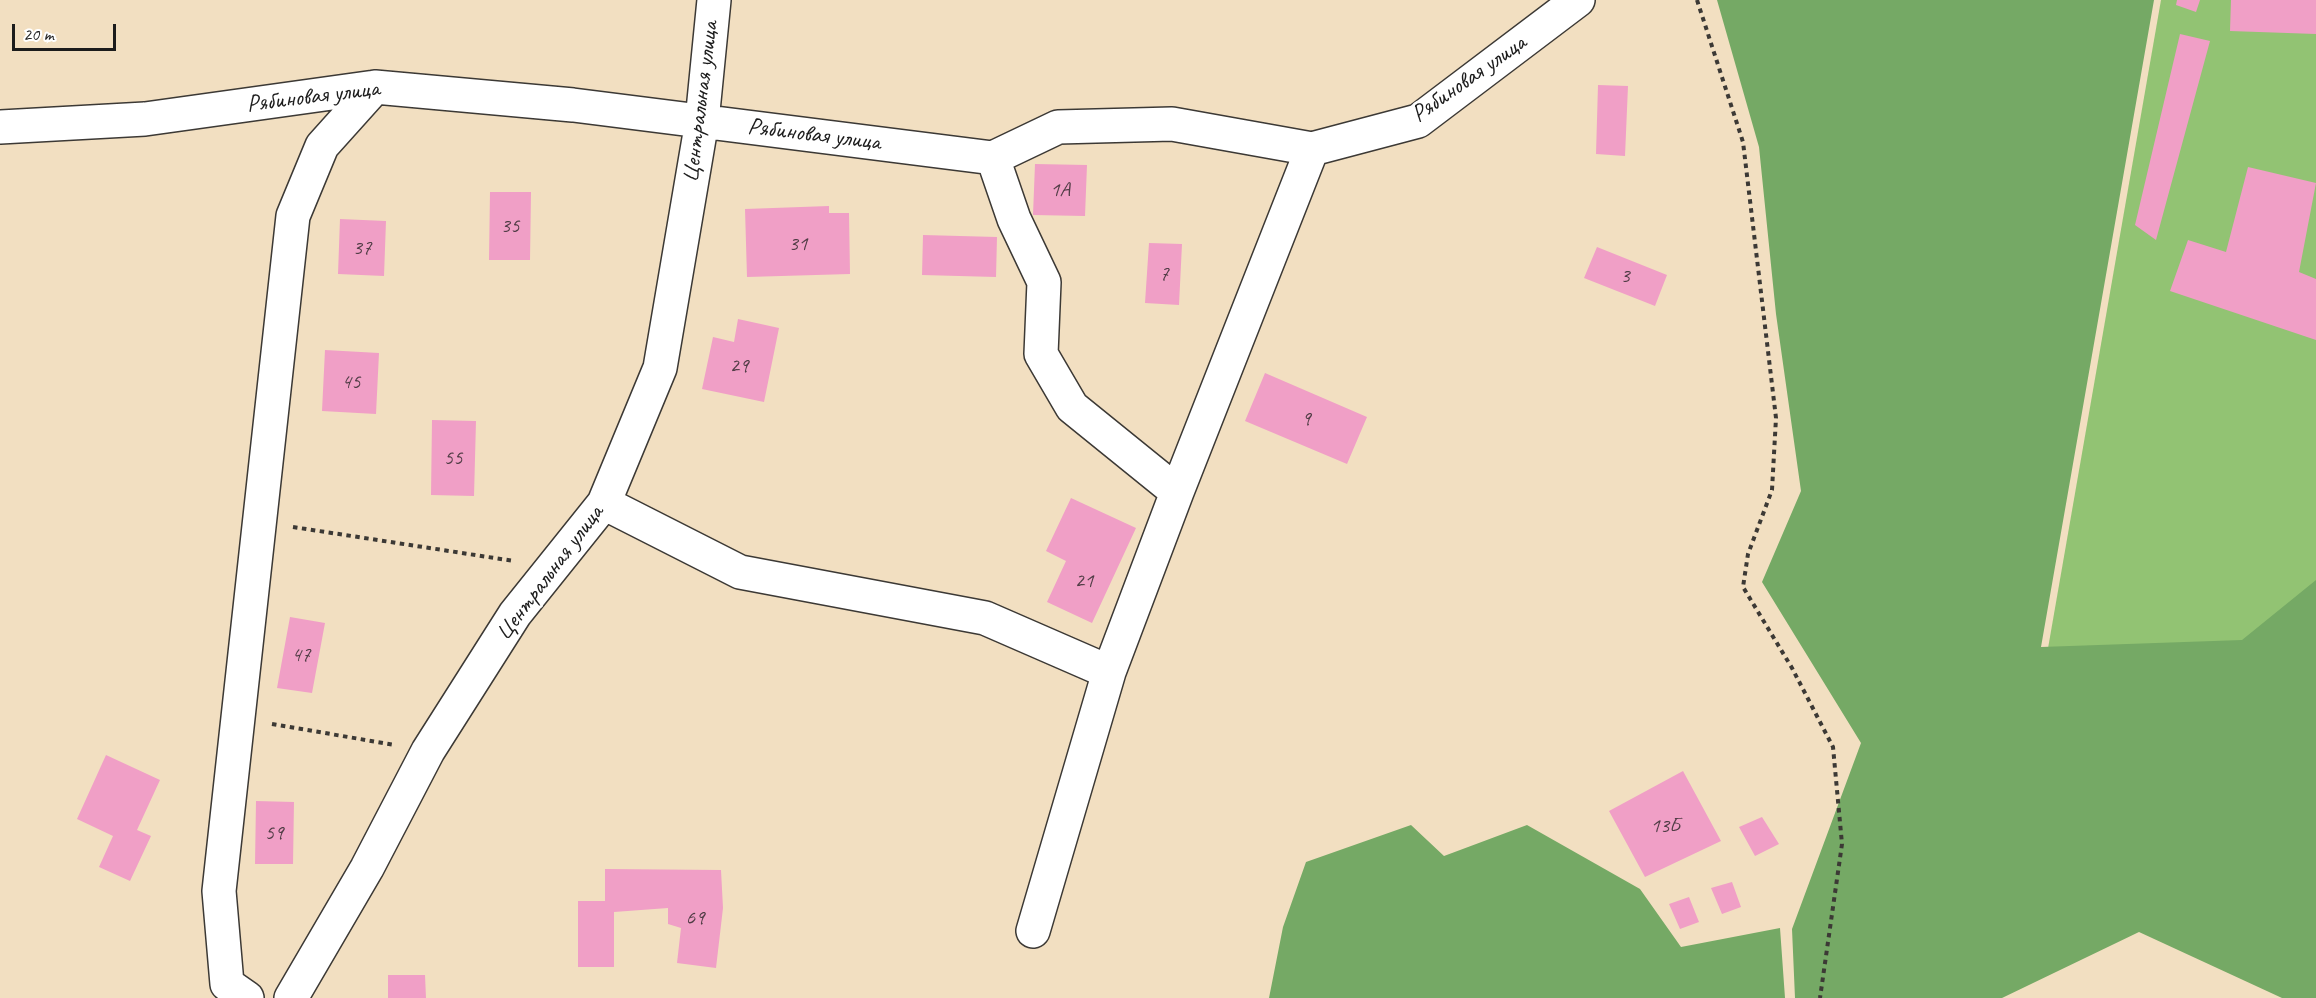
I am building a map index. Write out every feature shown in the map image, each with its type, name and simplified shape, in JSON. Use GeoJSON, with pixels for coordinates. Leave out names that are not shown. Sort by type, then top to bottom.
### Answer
{"type":"FeatureCollection","features":[{"type":"Feature","properties":{"kind":"street","name":"Центральная улица"},"geometry":{"type":"LineString","coordinates":[[291,998],[367,868],[428,751],[515,614],[604,503],[660,368],[702,121],[714,0]]}},
{"type":"Feature","properties":{"kind":"street","name":"Рябиновая улица"},"geometry":{"type":"LineString","coordinates":[[0,127],[145,119],[375,87],[573,105],[993,158],[1058,127],[1172,124],[1312,149],[1418,121],[1578,0]]}},
{"type":"Feature","properties":{"kind":"street"},"geometry":{"type":"LineString","coordinates":[[247,998],[227,984],[219,891],[293,216],[322,146],[375,87]]}},
{"type":"Feature","properties":{"kind":"street"},"geometry":{"type":"LineString","coordinates":[[1033,931],[1109,672],[1312,149]]}},
{"type":"Feature","properties":{"kind":"street"},"geometry":{"type":"LineString","coordinates":[[993,158],[1014,219],[1044,282],[1041,354],[1072,407],[1177,492]]}},
{"type":"Feature","properties":{"kind":"street"},"geometry":{"type":"LineString","coordinates":[[604,503],[740,572],[985,618],[1109,672]]}},
{"type":"Feature","properties":{"kind":"path"},"geometry":{"type":"LineString","coordinates":[[1697,0],[1743,142],[1776,418],[1772,489],[1748,554],[1743,587],[1792,668],[1833,747],[1842,844],[1820,998]]}},
{"type":"Feature","properties":{"kind":"path"},"geometry":{"type":"LineString","coordinates":[[261,522],[550,568]]}},
{"type":"Feature","properties":{"kind":"path"},"geometry":{"type":"LineString","coordinates":[[239,718],[428,751]]}},
{"type":"Feature","properties":{"kind":"green space"},"geometry":{"type":"Polygon","coordinates":[[[1717,0],[2154,0],[2041,647],[2242,640],[2316,580],[2316,998],[2282,998],[2139,932],[2002,998],[1795,998],[1792,929],[1861,743],[1762,582],[1801,491],[1776,314],[1759,147],[1717,0]]]}},
{"type":"Feature","properties":{"kind":"green space"},"geometry":{"type":"Polygon","coordinates":[[[2161,0],[2316,0],[2316,790],[2047,654],[2161,0]]]}},
{"type":"Feature","properties":{"kind":"green space"},"geometry":{"type":"Polygon","coordinates":[[[1411,825],[1444,856],[1527,825],[1640,889],[1681,947],[1780,928],[1785,998],[1269,998],[1283,927],[1306,862],[1411,825]]]}},
{"type":"Feature","properties":{"kind":"building"},"geometry":{"type":"Polygon","coordinates":[[[2177,0],[2200,0],[2196,12],[2176,5],[2177,0]]]}},
{"type":"Feature","properties":{"kind":"building"},"geometry":{"type":"Polygon","coordinates":[[[2231,0],[2316,0],[2316,34],[2230,31],[2231,0]]]}},
{"type":"Feature","properties":{"kind":"building"},"geometry":{"type":"Polygon","coordinates":[[[2180,34],[2210,41],[2156,240],[2135,225],[2180,34]]]}},
{"type":"Feature","properties":{"kind":"building"},"geometry":{"type":"Polygon","coordinates":[[[1598,85],[1628,86],[1625,156],[1596,154],[1598,85]]]}},
{"type":"Feature","properties":{"kind":"building"},"geometry":{"type":"Polygon","coordinates":[[[1035,164],[1087,165],[1085,216],[1033,215],[1035,164]]]}},
{"type":"Feature","properties":{"kind":"building"},"geometry":{"type":"Polygon","coordinates":[[[2248,167],[2316,183],[2299,272],[2316,279],[2316,340],[2170,291],[2188,240],[2226,252],[2248,167]]]}},
{"type":"Feature","properties":{"kind":"building"},"geometry":{"type":"Polygon","coordinates":[[[490,192],[531,192],[530,260],[489,260],[490,192]]]}},
{"type":"Feature","properties":{"kind":"building"},"geometry":{"type":"Polygon","coordinates":[[[829,206],[829,213],[849,213],[850,274],[747,277],[745,209],[829,206]]]}},
{"type":"Feature","properties":{"kind":"building"},"geometry":{"type":"Polygon","coordinates":[[[340,219],[386,221],[384,276],[338,274],[340,219]]]}},
{"type":"Feature","properties":{"kind":"building"},"geometry":{"type":"Polygon","coordinates":[[[923,235],[997,237],[996,277],[922,275],[923,235]]]}},
{"type":"Feature","properties":{"kind":"building"},"geometry":{"type":"Polygon","coordinates":[[[1149,243],[1182,244],[1179,305],[1145,303],[1149,243]]]}},
{"type":"Feature","properties":{"kind":"building"},"geometry":{"type":"Polygon","coordinates":[[[1597,247],[1667,275],[1655,306],[1584,278],[1597,247]]]}},
{"type":"Feature","properties":{"kind":"building"},"geometry":{"type":"Polygon","coordinates":[[[738,319],[779,328],[764,402],[702,389],[713,337],[734,342],[738,319]]]}},
{"type":"Feature","properties":{"kind":"building"},"geometry":{"type":"Polygon","coordinates":[[[325,350],[379,353],[376,414],[322,411],[325,350]]]}},
{"type":"Feature","properties":{"kind":"building"},"geometry":{"type":"Polygon","coordinates":[[[1265,373],[1367,417],[1347,464],[1245,421],[1265,373]]]}},
{"type":"Feature","properties":{"kind":"building"},"geometry":{"type":"Polygon","coordinates":[[[432,420],[476,421],[474,496],[431,495],[432,420]]]}},
{"type":"Feature","properties":{"kind":"building"},"geometry":{"type":"Polygon","coordinates":[[[1071,498],[1136,528],[1092,623],[1047,602],[1066,561],[1046,551],[1071,498]]]}},
{"type":"Feature","properties":{"kind":"building"},"geometry":{"type":"Polygon","coordinates":[[[290,617],[325,623],[312,693],[277,688],[290,617]]]}},
{"type":"Feature","properties":{"kind":"building"},"geometry":{"type":"Polygon","coordinates":[[[106,755],[160,780],[137,830],[151,836],[130,881],[99,867],[113,836],[77,819],[106,755]]]}},
{"type":"Feature","properties":{"kind":"building"},"geometry":{"type":"Polygon","coordinates":[[[1683,771],[1721,841],[1645,877],[1609,811],[1683,771]]]}},
{"type":"Feature","properties":{"kind":"building"},"geometry":{"type":"Polygon","coordinates":[[[256,801],[294,802],[293,864],[255,864],[256,801]]]}},
{"type":"Feature","properties":{"kind":"building"},"geometry":{"type":"Polygon","coordinates":[[[1762,817],[1779,844],[1755,856],[1739,827],[1762,817]]]}},
{"type":"Feature","properties":{"kind":"building"},"geometry":{"type":"Polygon","coordinates":[[[605,869],[721,870],[723,908],[716,968],[677,963],[681,928],[668,924],[668,908],[614,912],[614,967],[578,967],[578,901],[605,901],[605,869]]]}},
{"type":"Feature","properties":{"kind":"building"},"geometry":{"type":"Polygon","coordinates":[[[1732,882],[1741,907],[1722,914],[1711,888],[1732,882]]]}},
{"type":"Feature","properties":{"kind":"building"},"geometry":{"type":"Polygon","coordinates":[[[1689,897],[1699,922],[1680,929],[1669,904],[1689,897]]]}},
{"type":"Feature","properties":{"kind":"building"},"geometry":{"type":"Polygon","coordinates":[[[388,975],[425,975],[426,998],[388,998],[388,975]]]}}]}
